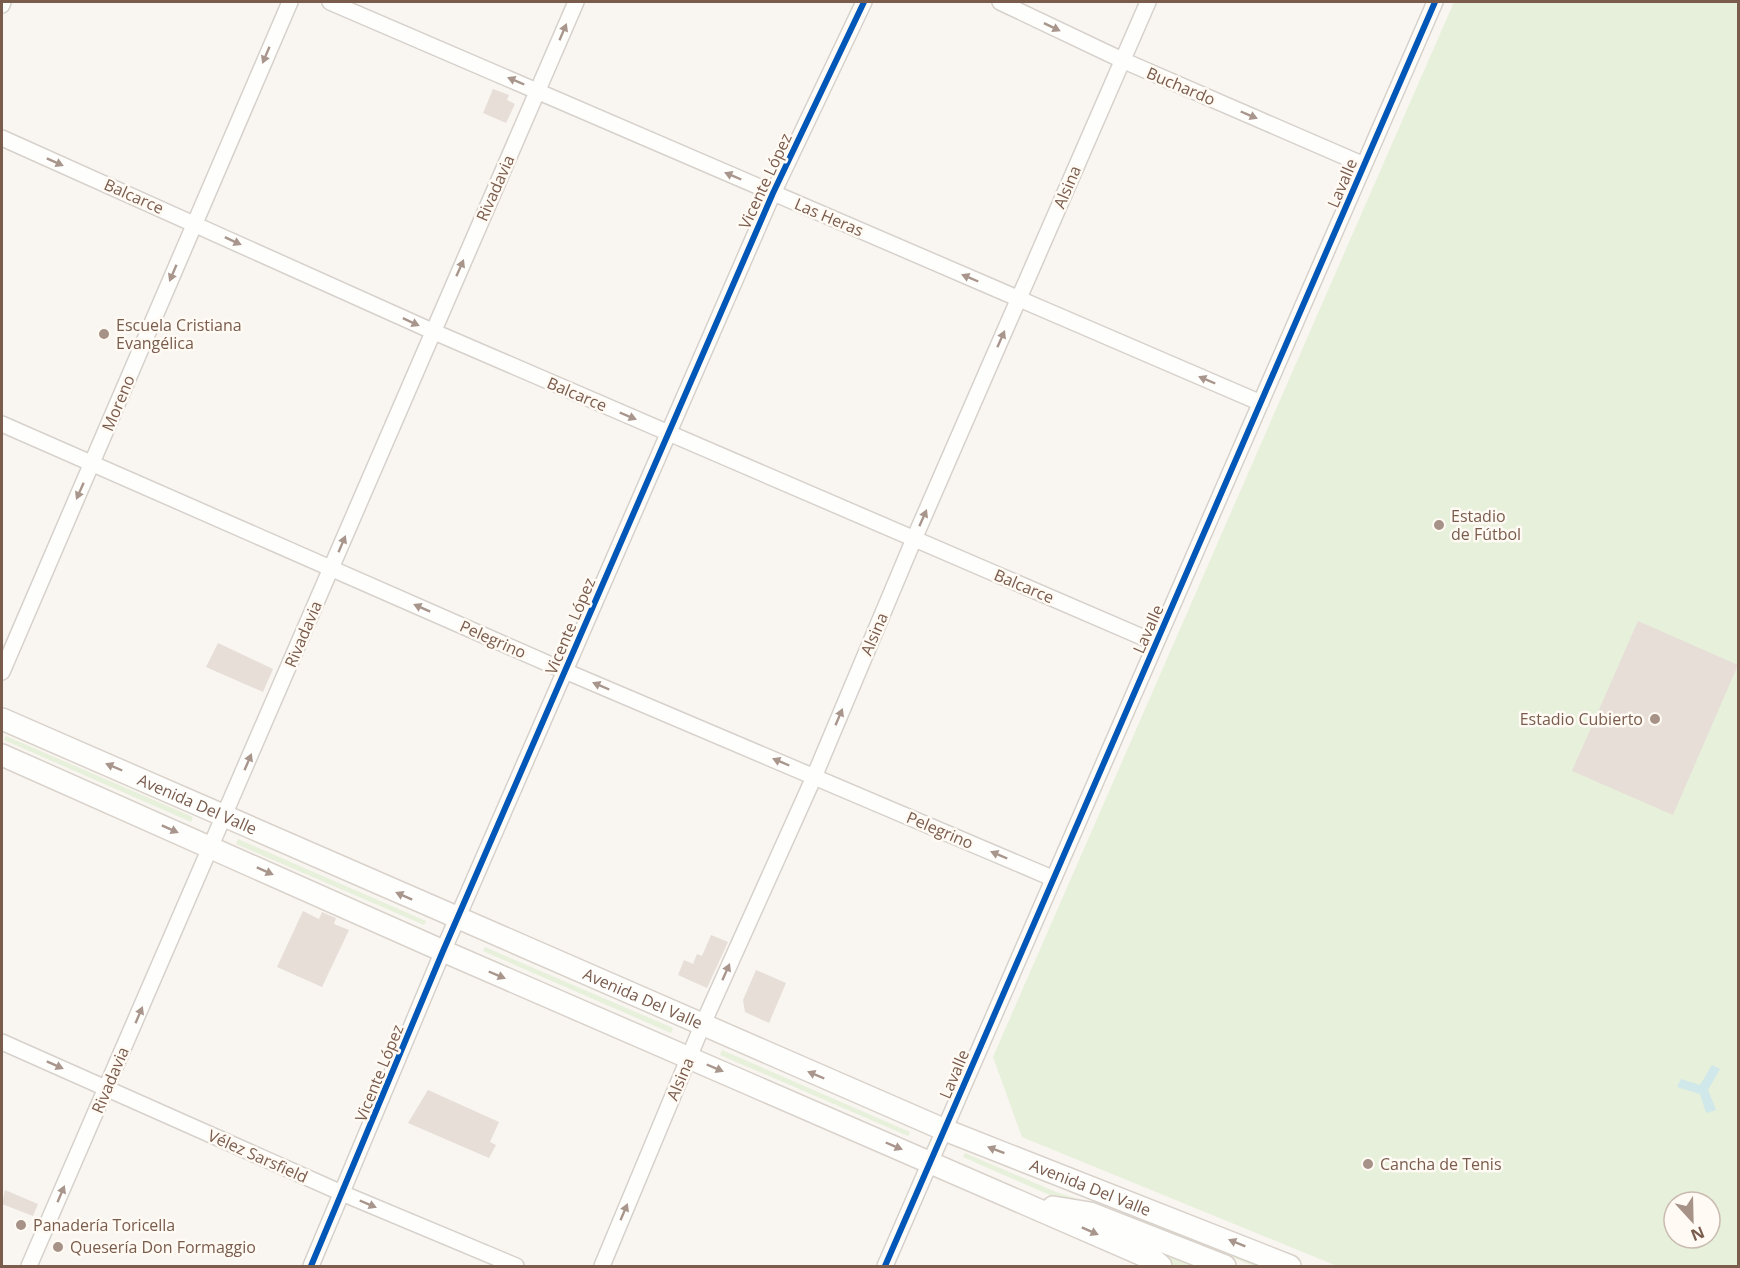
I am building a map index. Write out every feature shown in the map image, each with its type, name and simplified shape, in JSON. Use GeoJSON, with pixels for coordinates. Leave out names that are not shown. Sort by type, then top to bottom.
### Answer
{"type":"FeatureCollection","features":[{"type":"Feature","properties":{"kind":"main road","name":"Avenida Del Valle"},"geometry":{"type":"LineString","coordinates":[[2,719],[457,920],[945,1130],[1290,1266]]}},
{"type":"Feature","properties":{"kind":"main road","name":"Avenida Del Valle"},"geometry":{"type":"LineString","coordinates":[[2,755],[443,951],[1037,1208],[1063,1207],[1090,1214],[1225,1266]]}},
{"type":"Feature","properties":{"kind":"main road"},"geometry":{"type":"LineString","coordinates":[[1037,1208],[1154,1260],[1161,1266]]}},
{"type":"Feature","properties":{"kind":"street","name":"Moreno"},"geometry":{"type":"LineString","coordinates":[[2,672],[290,2]]}},
{"type":"Feature","properties":{"kind":"street","name":"Las Heras"},"geometry":{"type":"LineString","coordinates":[[330,2],[1261,404]]}},
{"type":"Feature","properties":{"kind":"street","name":"Rivadavia"},"geometry":{"type":"LineString","coordinates":[[29,1266],[576,2]]}},
{"type":"Feature","properties":{"kind":"street","name":"Vicente López"},"geometry":{"type":"LineString","coordinates":[[311,1266],[344,1194],[443,951],[773,193],[864,2]]}},
{"type":"Feature","properties":{"kind":"street","name":"Buchardo"},"geometry":{"type":"LineString","coordinates":[[999,2],[1122,60],[1364,165]]}},
{"type":"Feature","properties":{"kind":"street","name":"Alsina"},"geometry":{"type":"LineString","coordinates":[[602,1266],[702,1026],[814,777],[914,539],[1148,2]]}},
{"type":"Feature","properties":{"kind":"street","name":"Lavalle"},"geometry":{"type":"LineString","coordinates":[[885,1266],[1435,2]]}},
{"type":"Feature","properties":{"kind":"street","name":"Balcarce"},"geometry":{"type":"LineString","coordinates":[[2,138],[432,332],[1156,643]]}},
{"type":"Feature","properties":{"kind":"street","name":"Pelegrino"},"geometry":{"type":"LineString","coordinates":[[2,424],[566,671],[1052,878]]}},
{"type":"Feature","properties":{"kind":"street","name":"Vélez Sarsfield"},"geometry":{"type":"LineString","coordinates":[[2,1042],[344,1194],[516,1266]]}},
{"type":"Feature","properties":{"kind":"green space"},"geometry":{"type":"Polygon","coordinates":[[[1454,2],[1738,2],[1738,1266],[1337,1266],[1022,1137],[993,1057],[1454,2]]]}},
{"type":"Feature","properties":{"kind":"green space"},"geometry":{"type":"Polygon","coordinates":[[[6,736],[193,817],[191,822],[4,740],[6,736]]]}},
{"type":"Feature","properties":{"kind":"green space"},"geometry":{"type":"Polygon","coordinates":[[[238,839],[426,921],[424,925],[236,844],[238,839]]]}},
{"type":"Feature","properties":{"kind":"green space"},"geometry":{"type":"Polygon","coordinates":[[[485,947],[673,1028],[671,1033],[483,951],[485,947]]]}},
{"type":"Feature","properties":{"kind":"green space"},"geometry":{"type":"Polygon","coordinates":[[[722,1050],[910,1132],[908,1136],[720,1055],[722,1050]]]}},
{"type":"Feature","properties":{"kind":"green space"},"geometry":{"type":"Polygon","coordinates":[[[965,1153],[1056,1192],[1212,1243],[1265,1266],[1253,1266],[1210,1248],[1054,1197],[963,1157],[965,1153]]]}},
{"type":"Feature","properties":{"kind":"green space"},"geometry":{"type":"Polygon","coordinates":[[[1126,1233],[1211,1266],[1173,1266],[1164,1255],[1126,1233]]]}},
{"type":"Feature","properties":{"kind":"water"},"geometry":{"type":"Polygon","coordinates":[[[1712,1065],[1720,1069],[1708,1090],[1716,1110],[1706,1113],[1700,1094],[1677,1087],[1681,1079],[1700,1085],[1712,1065]]]}},
{"type":"Feature","properties":{"kind":"building"},"geometry":{"type":"Polygon","coordinates":[[[493,89],[509,95],[507,100],[515,104],[506,123],[483,113],[493,89]]]}},
{"type":"Feature","properties":{"kind":"building","name":"Estadio Cubierto"},"geometry":{"type":"Polygon","coordinates":[[[1638,621],[1738,665],[1673,815],[1572,771],[1638,621]]]}},
{"type":"Feature","properties":{"kind":"building"},"geometry":{"type":"Polygon","coordinates":[[[218,643],[273,669],[263,692],[206,667],[218,643]]]}},
{"type":"Feature","properties":{"kind":"building"},"geometry":{"type":"Polygon","coordinates":[[[303,911],[319,919],[322,912],[336,918],[334,924],[349,930],[322,987],[277,967],[303,911]]]}},
{"type":"Feature","properties":{"kind":"building"},"geometry":{"type":"Polygon","coordinates":[[[711,935],[728,942],[707,988],[678,975],[684,960],[693,964],[697,954],[702,956],[711,935]]]}},
{"type":"Feature","properties":{"kind":"building"},"geometry":{"type":"Polygon","coordinates":[[[756,970],[786,983],[769,1023],[745,1012],[743,1000],[756,970]]]}},
{"type":"Feature","properties":{"kind":"building"},"geometry":{"type":"Polygon","coordinates":[[[428,1090],[499,1122],[490,1142],[496,1145],[489,1158],[408,1123],[428,1090]]]}},
{"type":"Feature","properties":{"kind":"building"},"geometry":{"type":"Polygon","coordinates":[[[5,1190],[38,1204],[33,1216],[2,1204],[5,1190]]]}},
{"type":"Feature","properties":{"kind":"cycle path"},"geometry":{"type":"LineString","coordinates":[[311,1266],[443,951],[773,193],[864,2]]}},
{"type":"Feature","properties":{"kind":"cycle path"},"geometry":{"type":"LineString","coordinates":[[885,1266],[1435,2]]}},
{"type":"Feature","properties":{"kind":"place","name":"Escuela Cristiana Evangélica"},"geometry":{"type":"Point","coordinates":[104,334]}},
{"type":"Feature","properties":{"kind":"place","name":"Estadio de Fútbol"},"geometry":{"type":"Point","coordinates":[1439,525]}},
{"type":"Feature","properties":{"kind":"place","name":"Estadio Cubierto"},"geometry":{"type":"Point","coordinates":[1655,719]}},
{"type":"Feature","properties":{"kind":"place","name":"Cancha de Tenis"},"geometry":{"type":"Point","coordinates":[1368,1164]}},
{"type":"Feature","properties":{"kind":"place","name":"Panadería Toricella"},"geometry":{"type":"Point","coordinates":[21,1225]}},
{"type":"Feature","properties":{"kind":"place","name":"Quesería Don Formaggio"},"geometry":{"type":"Point","coordinates":[58,1247]}}]}
